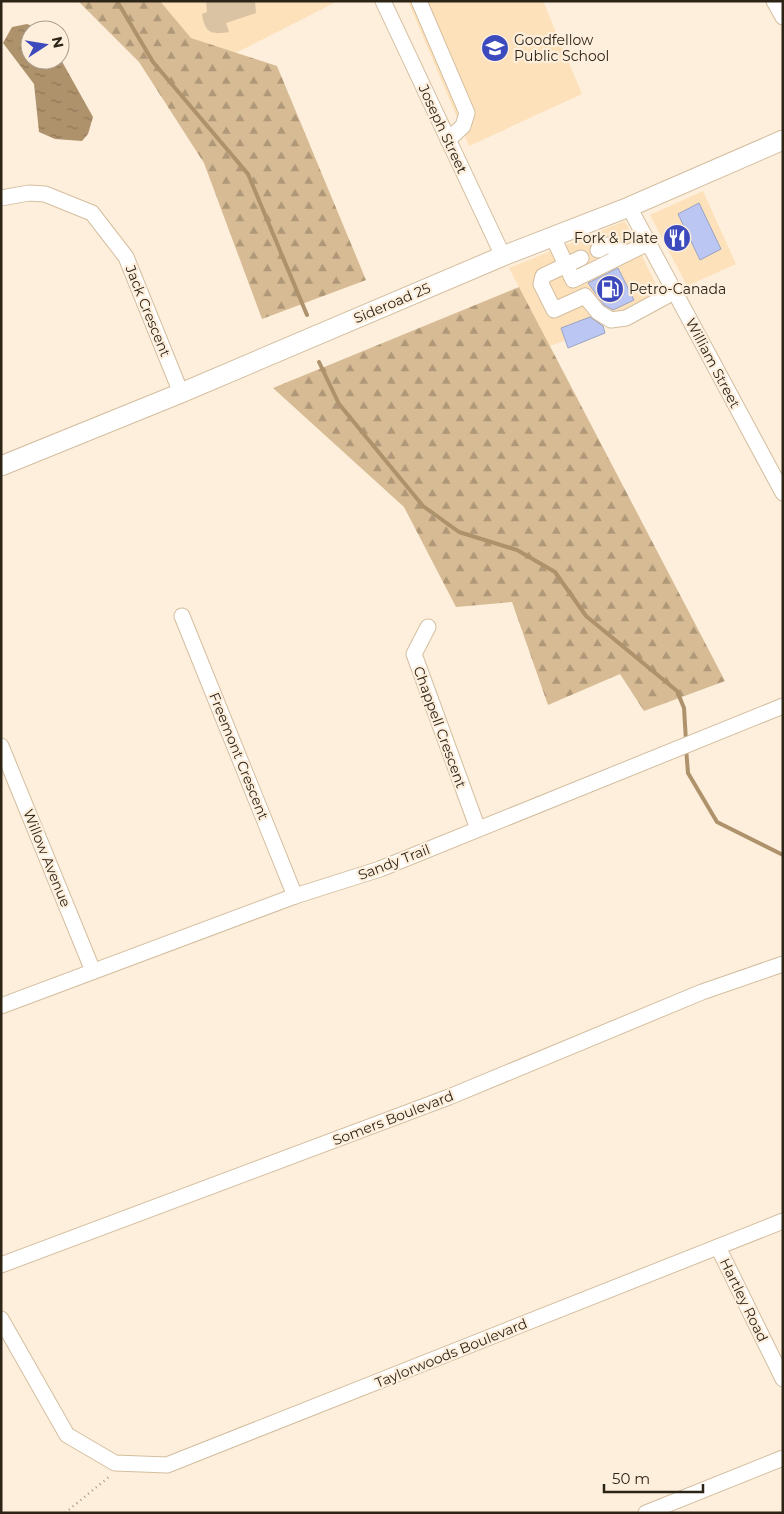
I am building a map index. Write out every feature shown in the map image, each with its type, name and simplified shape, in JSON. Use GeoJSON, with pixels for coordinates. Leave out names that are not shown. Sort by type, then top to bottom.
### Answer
{"type":"FeatureCollection","features":[{"type":"Feature","properties":{"kind":"main road","name":"Sideroad 25"},"geometry":{"type":"LineString","coordinates":[[1,466],[181,393],[503,256],[629,207],[783,140]]}},
{"type":"Feature","properties":{"kind":"street","name":"Joseph Street"},"geometry":{"type":"LineString","coordinates":[[383,1],[503,256]]}},
{"type":"Feature","properties":{"kind":"street"},"geometry":{"type":"LineString","coordinates":[[419,1],[467,113],[462,126],[448,140]]}},
{"type":"Feature","properties":{"kind":"street"},"geometry":{"type":"LineString","coordinates":[[774,1],[783,17]]}},
{"type":"Feature","properties":{"kind":"street","name":"Jack Crescent"},"geometry":{"type":"LineString","coordinates":[[1,198],[29,193],[45,194],[92,213],[126,256],[181,393]]}},
{"type":"Feature","properties":{"kind":"street","name":"William Street"},"geometry":{"type":"LineString","coordinates":[[629,207],[783,493]]}},
{"type":"Feature","properties":{"kind":"street"},"geometry":{"type":"LineString","coordinates":[[553,237],[572,280],[648,243]]}},
{"type":"Feature","properties":{"kind":"street"},"geometry":{"type":"LineString","coordinates":[[598,250],[608,245],[626,254]]}},
{"type":"Feature","properties":{"kind":"street"},"geometry":{"type":"LineString","coordinates":[[581,258],[543,276],[541,284],[554,310],[585,296],[598,312],[611,320],[626,318],[674,292]]}},
{"type":"Feature","properties":{"kind":"street","name":"Freemont Crescent"},"geometry":{"type":"LineString","coordinates":[[182,616],[295,896]]}},
{"type":"Feature","properties":{"kind":"street","name":"Chappell Crescent"},"geometry":{"type":"LineString","coordinates":[[428,627],[414,654],[478,829]]}},
{"type":"Feature","properties":{"kind":"street","name":"Sandy Trail"},"geometry":{"type":"LineString","coordinates":[[1,1006],[295,896],[380,868],[783,706]]}},
{"type":"Feature","properties":{"kind":"street","name":"Willow Avenue"},"geometry":{"type":"LineString","coordinates":[[1,746],[94,971]]}},
{"type":"Feature","properties":{"kind":"street","name":"Somers Boulevard"},"geometry":{"type":"LineString","coordinates":[[1,1265],[448,1097],[702,992],[783,964]]}},
{"type":"Feature","properties":{"kind":"street","name":"Taylorwoods Boulevard"},"geometry":{"type":"LineString","coordinates":[[115,1463],[167,1465],[783,1221]]}},
{"type":"Feature","properties":{"kind":"street","name":"Hartley Road"},"geometry":{"type":"LineString","coordinates":[[718,1247],[783,1379]]}},
{"type":"Feature","properties":{"kind":"street"},"geometry":{"type":"LineString","coordinates":[[1,1320],[68,1435],[115,1463]]}},
{"type":"Feature","properties":{"kind":"street"},"geometry":{"type":"LineString","coordinates":[[646,1513],[783,1458]]}},
{"type":"Feature","properties":{"kind":"path"},"geometry":{"type":"LineString","coordinates":[[65,1513],[115,1472],[115,1463]]}},
{"type":"Feature","properties":{"kind":"shaded area"},"geometry":{"type":"Polygon","coordinates":[[[160,1],[338,1],[236,53],[191,38],[160,1]]]}},
{"type":"Feature","properties":{"kind":"shaded area"},"geometry":{"type":"Polygon","coordinates":[[[206,1],[255,1],[256,13],[226,23],[229,32],[213,33],[207,29],[203,20],[202,14],[207,12],[206,1]]]}},
{"type":"Feature","properties":{"kind":"shaded area","name":"Goodfellow Public School"},"geometry":{"type":"Polygon","coordinates":[[[408,1],[543,1],[582,94],[469,146],[408,1]]]}},
{"type":"Feature","properties":{"kind":"shaded area"},"geometry":{"type":"Polygon","coordinates":[[[703,191],[736,264],[687,286],[650,215],[703,191]]]}},
{"type":"Feature","properties":{"kind":"shaded area"},"geometry":{"type":"Polygon","coordinates":[[[625,221],[665,303],[550,346],[509,268],[625,221]]]}},
{"type":"Feature","properties":{"kind":"green space"},"geometry":{"type":"Polygon","coordinates":[[[78,1],[160,1],[191,38],[277,66],[366,280],[262,319],[204,163],[139,62],[78,1]]]}},
{"type":"Feature","properties":{"kind":"green space"},"geometry":{"type":"Polygon","coordinates":[[[519,287],[725,681],[644,711],[620,674],[548,705],[512,602],[456,607],[404,507],[273,388],[519,287]]]}},
{"type":"Feature","properties":{"kind":"water"},"geometry":{"type":"Polygon","coordinates":[[[20,25],[20,65],[3,43],[12,27],[20,25]]]}},
{"type":"Feature","properties":{"kind":"water"},"geometry":{"type":"Polygon","coordinates":[[[23,70],[67,70],[93,117],[88,134],[82,141],[55,139],[39,132],[34,84],[23,70]]]}},
{"type":"Feature","properties":{"kind":"building"},"geometry":{"type":"Polygon","coordinates":[[[699,203],[721,249],[700,260],[678,214],[699,203]]]}},
{"type":"Feature","properties":{"kind":"building","name":"Petro-Canada"},"geometry":{"type":"Polygon","coordinates":[[[618,268],[634,300],[613,310],[604,305],[588,283],[618,268]]]}},
{"type":"Feature","properties":{"kind":"building"},"geometry":{"type":"Polygon","coordinates":[[[590,317],[603,326],[605,333],[568,348],[561,328],[590,317]]]}},
{"type":"Feature","properties":{"kind":"waterway"},"geometry":{"type":"LineString","coordinates":[[117,1],[153,62],[248,174],[307,315]]}},
{"type":"Feature","properties":{"kind":"waterway"},"geometry":{"type":"LineString","coordinates":[[319,362],[339,404],[423,506],[459,532],[517,550],[555,572],[586,616],[677,691],[684,708],[686,741]]}},
{"type":"Feature","properties":{"kind":"waterway"},"geometry":{"type":"LineString","coordinates":[[686,748],[688,773],[717,822],[783,855]]}},
{"type":"Feature","properties":{"kind":"place","name":"Goodfellow Public School"},"geometry":{"type":"Point","coordinates":[495,48]}},
{"type":"Feature","properties":{"kind":"place","name":"Fork & Plate"},"geometry":{"type":"Point","coordinates":[677,238]}},
{"type":"Feature","properties":{"kind":"place","name":"Petro-Canada"},"geometry":{"type":"Point","coordinates":[610,289]}}]}
